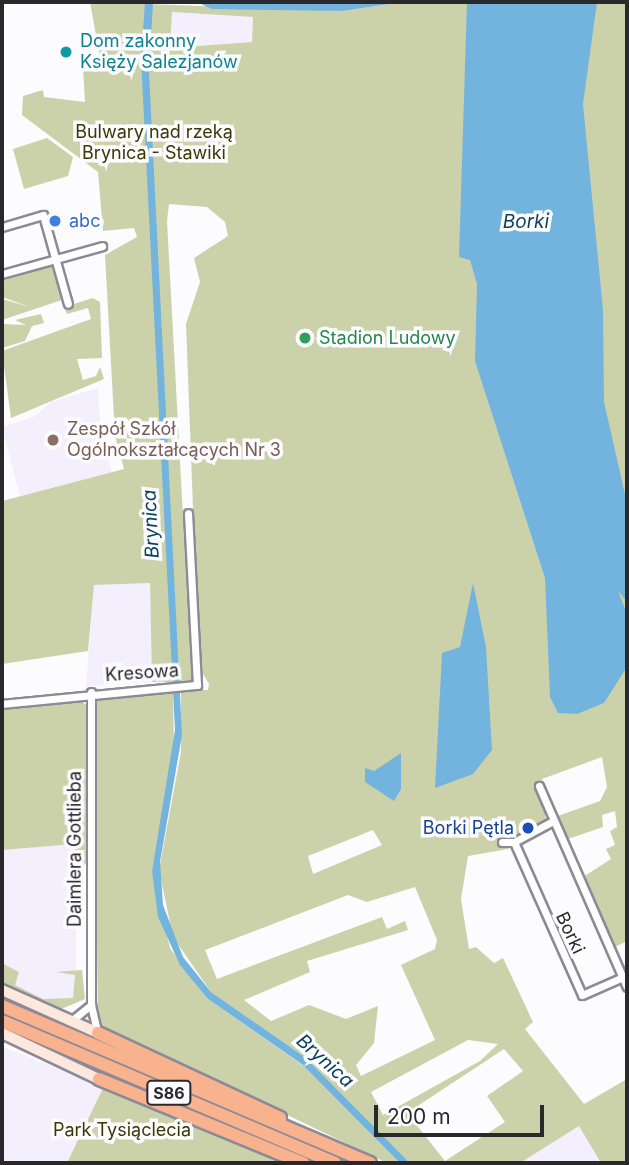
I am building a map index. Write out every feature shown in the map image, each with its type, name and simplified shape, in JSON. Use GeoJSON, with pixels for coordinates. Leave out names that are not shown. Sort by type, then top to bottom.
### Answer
{"type":"FeatureCollection","features":[{"type":"Feature","properties":{"kind":"highway","name":"S86"},"geometry":{"type":"LineString","coordinates":[[2,1006],[370,1163]]}},
{"type":"Feature","properties":{"kind":"highway","name":"S86"},"geometry":{"type":"LineString","coordinates":[[2,1021],[335,1163]]}},
{"type":"Feature","properties":{"kind":"highway"},"geometry":{"type":"LineString","coordinates":[[98,1032],[260,1106],[326,1144]]}},
{"type":"Feature","properties":{"kind":"highway"},"geometry":{"type":"LineString","coordinates":[[99,1079],[303,1163]]}},
{"type":"Feature","properties":{"kind":"main road"},"geometry":{"type":"LineString","coordinates":[[2,990],[98,1032]]}},
{"type":"Feature","properties":{"kind":"main road"},"geometry":{"type":"LineString","coordinates":[[2,1033],[99,1079]]}},
{"type":"Feature","properties":{"kind":"street"},"geometry":{"type":"LineString","coordinates":[[2,227],[43,215],[68,304]]}},
{"type":"Feature","properties":{"kind":"street"},"geometry":{"type":"LineString","coordinates":[[2,274],[102,246]]}},
{"type":"Feature","properties":{"kind":"street","name":"Kresowa"},"geometry":{"type":"LineString","coordinates":[[2,704],[91,692],[197,685],[188,513]]}},
{"type":"Feature","properties":{"kind":"street","name":"Daimlera Gottlieba"},"geometry":{"type":"LineString","coordinates":[[91,692],[91,1005],[98,1032]]}},
{"type":"Feature","properties":{"kind":"street","name":"Borki"},"geometry":{"type":"LineString","coordinates":[[539,786],[627,987]]}},
{"type":"Feature","properties":{"kind":"street"},"geometry":{"type":"LineString","coordinates":[[502,842],[514,842],[553,821]]}},
{"type":"Feature","properties":{"kind":"street","name":"Borki"},"geometry":{"type":"LineString","coordinates":[[514,842],[582,995],[623,977]]}},
{"type":"Feature","properties":{"kind":"street"},"geometry":{"type":"LineString","coordinates":[[71,1021],[91,1005]]}},
{"type":"Feature","properties":{"kind":"shaded area"},"geometry":{"type":"Polygon","coordinates":[[[172,12],[253,17],[252,42],[169,48],[172,12]]]}},
{"type":"Feature","properties":{"kind":"shaded area","name":"Zespół Szkół Ogólnokształcących Nr 3"},"geometry":{"type":"Polygon","coordinates":[[[98,388],[101,437],[112,472],[20,496],[2,427],[34,417],[51,402],[98,388]]]}},
{"type":"Feature","properties":{"kind":"shaded area"},"geometry":{"type":"Polygon","coordinates":[[[150,583],[152,682],[86,686],[94,585],[150,583]]]}},
{"type":"Feature","properties":{"kind":"shaded area"},"geometry":{"type":"Polygon","coordinates":[[[76,844],[76,1001],[43,1002],[2,980],[2,850],[76,844]]]}},
{"type":"Feature","properties":{"kind":"shaded area"},"geometry":{"type":"Polygon","coordinates":[[[2,1047],[104,1084],[69,1163],[2,1163],[2,1047]]]}},
{"type":"Feature","properties":{"kind":"shaded area"},"geometry":{"type":"Polygon","coordinates":[[[579,1126],[605,1161],[520,1163],[579,1126]]]}},
{"type":"Feature","properties":{"kind":"green space","name":"Bulwary nad rzeką Brynica - Stawiki"},"geometry":{"type":"Polygon","coordinates":[[[90,2],[343,11],[403,2],[627,2],[627,941],[615,947],[583,877],[611,859],[606,849],[615,845],[610,831],[617,827],[615,811],[602,815],[603,827],[565,840],[555,817],[600,801],[607,787],[602,757],[542,779],[546,823],[540,832],[508,849],[468,856],[461,899],[469,949],[476,947],[494,963],[503,958],[533,1022],[525,1029],[584,1104],[627,1079],[627,1163],[601,1163],[579,1126],[520,1163],[410,1163],[306,1058],[211,992],[173,937],[159,870],[181,752],[181,690],[208,690],[209,684],[199,667],[186,324],[200,282],[194,258],[228,236],[225,222],[207,207],[169,204],[167,221],[192,682],[152,682],[150,583],[94,585],[88,651],[2,664],[2,501],[124,469],[115,436],[105,255],[137,237],[134,228],[103,231],[98,172],[22,115],[23,96],[43,90],[44,97],[85,102],[83,68],[101,63],[90,2]],[[172,12],[170,48],[252,42],[253,17],[172,12]],[[373,830],[308,856],[313,874],[382,845],[373,830]],[[415,887],[367,902],[348,895],[205,950],[217,979],[382,917],[387,929],[405,921],[408,930],[307,961],[310,972],[244,1000],[271,1021],[309,1005],[346,1019],[378,1006],[374,1043],[356,1065],[361,1076],[435,1040],[401,965],[435,949],[437,940],[415,887]],[[468,1040],[371,1092],[383,1115],[480,1061],[498,1044],[468,1040]],[[504,1049],[407,1113],[445,1161],[505,1122],[487,1096],[523,1071],[504,1049]]]}},
{"type":"Feature","properties":{"kind":"green space"},"geometry":{"type":"Polygon","coordinates":[[[47,138],[73,157],[68,176],[24,189],[13,149],[47,138]]]}},
{"type":"Feature","properties":{"kind":"green space"},"geometry":{"type":"Polygon","coordinates":[[[55,265],[65,299],[2,320],[2,299],[30,307],[2,297],[2,281],[55,265]]]}},
{"type":"Feature","properties":{"kind":"green space"},"geometry":{"type":"Polygon","coordinates":[[[93,298],[100,302],[102,358],[77,359],[83,380],[96,376],[100,367],[104,379],[11,418],[2,351],[91,319],[88,308],[67,314],[64,307],[93,298]]]}},
{"type":"Feature","properties":{"kind":"green space"},"geometry":{"type":"Polygon","coordinates":[[[41,314],[44,323],[32,326],[25,341],[2,348],[2,324],[26,325],[15,320],[41,314]]]}},
{"type":"Feature","properties":{"kind":"green space"},"geometry":{"type":"Polygon","coordinates":[[[173,690],[174,750],[152,871],[170,948],[208,999],[311,1071],[400,1163],[387,1163],[98,1024],[94,704],[98,698],[173,690]]]}},
{"type":"Feature","properties":{"kind":"green space"},"geometry":{"type":"Polygon","coordinates":[[[78,698],[86,705],[86,864],[75,869],[75,844],[2,850],[2,709],[78,698]]]}},
{"type":"Feature","properties":{"kind":"green space"},"geometry":{"type":"Polygon","coordinates":[[[2,963],[19,972],[15,985],[43,999],[73,998],[75,975],[56,972],[82,970],[85,999],[59,1010],[2,985],[2,963]]]}},
{"type":"Feature","properties":{"kind":"green space"},"geometry":{"type":"Polygon","coordinates":[[[2,1011],[301,1139],[2,1016],[2,1011]]]}},
{"type":"Feature","properties":{"kind":"green space","name":"Park Tysiąclecia"},"geometry":{"type":"Polygon","coordinates":[[[103,1088],[128,1095],[298,1163],[67,1163],[103,1088]]]}},
{"type":"Feature","properties":{"kind":"water"},"geometry":{"type":"Polygon","coordinates":[[[145,2],[153,2],[149,72],[182,735],[160,862],[163,905],[183,957],[211,992],[306,1058],[410,1163],[400,1163],[303,1065],[208,999],[180,965],[158,917],[152,871],[175,730],[141,59],[145,2]]]}},
{"type":"Feature","properties":{"kind":"water"},"geometry":{"type":"Polygon","coordinates":[[[197,2],[403,2],[343,11],[212,9],[197,2]]]}},
{"type":"Feature","properties":{"kind":"water","name":"Borki"},"geometry":{"type":"Polygon","coordinates":[[[467,2],[597,2],[583,104],[603,310],[604,402],[627,503],[627,602],[618,591],[627,614],[627,667],[604,703],[577,714],[558,713],[550,697],[545,578],[475,361],[477,284],[470,260],[459,257],[467,2]]]}},
{"type":"Feature","properties":{"kind":"water"},"geometry":{"type":"Polygon","coordinates":[[[473,583],[486,647],[492,750],[473,774],[435,788],[442,653],[460,647],[473,583]]]}},
{"type":"Feature","properties":{"kind":"water"},"geometry":{"type":"Polygon","coordinates":[[[401,753],[401,789],[394,801],[365,782],[365,768],[374,771],[401,753]]]}},
{"type":"Feature","properties":{"kind":"place","name":"Dom zakonny Księży Salezjanów"},"geometry":{"type":"Point","coordinates":[66,52]}},
{"type":"Feature","properties":{"kind":"place","name":"abc"},"geometry":{"type":"Point","coordinates":[55,221]}},
{"type":"Feature","properties":{"kind":"place","name":"Stadion Ludowy"},"geometry":{"type":"Point","coordinates":[305,338]}},
{"type":"Feature","properties":{"kind":"place","name":"Zespół Szkół Ogólnokształcących Nr 3"},"geometry":{"type":"Point","coordinates":[53,440]}},
{"type":"Feature","properties":{"kind":"place","name":"Borki Pętla"},"geometry":{"type":"Point","coordinates":[528,828]}},
{"type":"Feature","properties":{"kind":"water label","name":"Brynica"},"geometry":{"type":"Point","coordinates":[151,524]}},
{"type":"Feature","properties":{"kind":"water label","name":"Brynica"},"geometry":{"type":"Point","coordinates":[325,1061]}}]}
